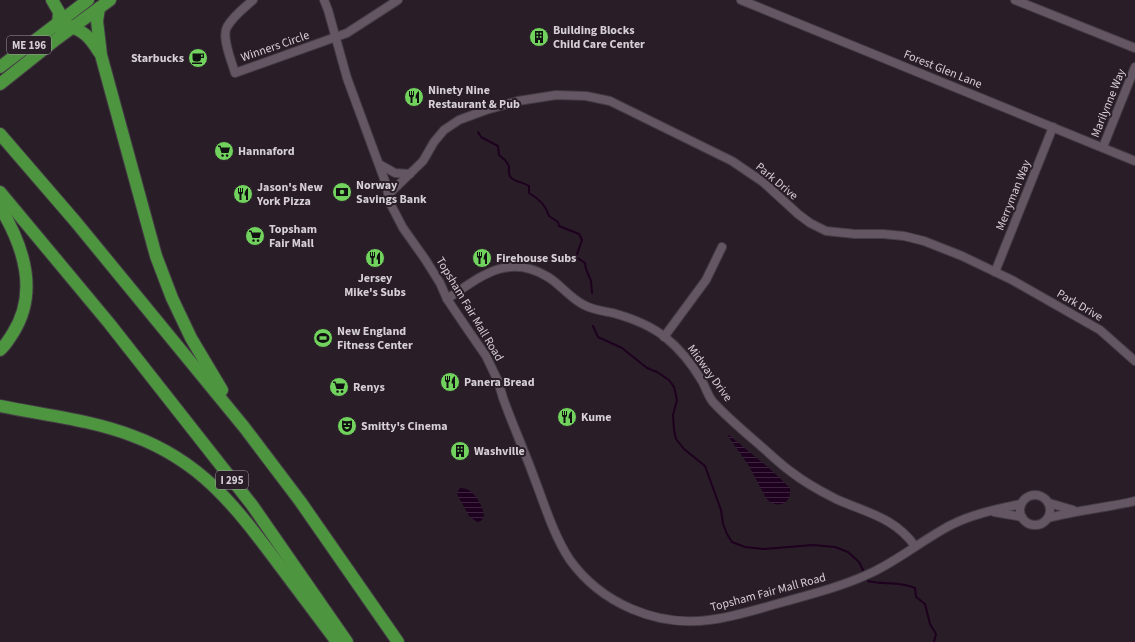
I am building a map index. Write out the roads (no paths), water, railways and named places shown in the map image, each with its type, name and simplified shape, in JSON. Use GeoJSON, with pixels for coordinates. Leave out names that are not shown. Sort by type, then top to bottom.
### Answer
{"type":"FeatureCollection","features":[{"type":"Feature","properties":{"kind":"highway"},"geometry":{"type":"LineString","coordinates":[[52,0],[59,12],[59,22],[54,41]]}},
{"type":"Feature","properties":{"kind":"highway","name":"ME 196"},"geometry":{"type":"LineString","coordinates":[[0,67],[88,0]]}},
{"type":"Feature","properties":{"kind":"highway","name":"ME 196"},"geometry":{"type":"LineString","coordinates":[[0,84],[72,27],[110,0]]}},
{"type":"Feature","properties":{"kind":"highway"},"geometry":{"type":"LineString","coordinates":[[99,8],[97,21],[101,55],[109,88],[126,142],[144,217],[164,278],[191,338],[214,378],[234,407],[244,427]]}},
{"type":"Feature","properties":{"kind":"highway"},"geometry":{"type":"LineString","coordinates":[[59,22],[84,32],[89,36],[101,55]]}},
{"type":"Feature","properties":{"kind":"highway"},"geometry":{"type":"LineString","coordinates":[[0,134],[75,221],[244,427],[300,501],[398,642]]}},
{"type":"Feature","properties":{"kind":"highway","name":"I 295"},"geometry":{"type":"LineString","coordinates":[[0,192],[109,323],[252,505],[347,642]]}},
{"type":"Feature","properties":{"kind":"highway"},"geometry":{"type":"LineString","coordinates":[[0,207],[18,243],[24,262],[27,280],[26,302],[19,323],[5,345],[0,350]]}},
{"type":"Feature","properties":{"kind":"highway"},"geometry":{"type":"LineString","coordinates":[[0,406],[126,433],[150,443],[188,465],[221,492],[240,513],[337,642]]}},
{"type":"Feature","properties":{"kind":"street","name":"Winners Circle"},"geometry":{"type":"LineString","coordinates":[[253,0],[226,28],[226,42],[235,73],[335,37]]}},
{"type":"Feature","properties":{"kind":"street","name":"Topsham Fair Mall Road"},"geometry":{"type":"LineString","coordinates":[[324,0],[347,78],[386,184],[390,203],[403,228],[433,271],[447,299],[486,356],[498,381],[554,531],[570,560],[589,581],[607,596],[635,610],[653,616],[687,621],[708,620],[766,607],[842,585],[890,564],[915,546],[960,520],[1021,504]]}},
{"type":"Feature","properties":{"kind":"street"},"geometry":{"type":"LineString","coordinates":[[335,37],[347,33],[398,0]]}},
{"type":"Feature","properties":{"kind":"street","name":"Forest Glen Lane"},"geometry":{"type":"LineString","coordinates":[[741,0],[1135,161]]}},
{"type":"Feature","properties":{"kind":"street"},"geometry":{"type":"LineString","coordinates":[[1015,0],[1135,48]]}},
{"type":"Feature","properties":{"kind":"street","name":"Marilynne Way"},"geometry":{"type":"LineString","coordinates":[[1103,147],[1135,68]]}},
{"type":"Feature","properties":{"kind":"street","name":"Park Drive"},"geometry":{"type":"LineString","coordinates":[[388,195],[423,161],[434,142],[444,130],[459,120],[486,110],[518,101],[556,95],[586,96],[610,101],[732,161],[763,182],[804,219],[826,231],[904,236],[924,241],[955,253],[995,272],[1100,330],[1135,361]]}},
{"type":"Feature","properties":{"kind":"street","name":"Merryman Way"},"geometry":{"type":"LineString","coordinates":[[995,272],[1053,127]]}},
{"type":"Feature","properties":{"kind":"street"},"geometry":{"type":"LineString","coordinates":[[379,164],[395,172],[410,174]]}},
{"type":"Feature","properties":{"kind":"street"},"geometry":{"type":"LineString","coordinates":[[664,337],[706,280],[722,247]]}},
{"type":"Feature","properties":{"kind":"street","name":"Midway Drive"},"geometry":{"type":"LineString","coordinates":[[447,299],[486,273],[499,268],[524,267],[539,272],[550,278],[583,305],[644,324],[664,337],[680,351],[691,365],[713,401],[744,431],[783,465],[805,482],[822,492],[889,521],[906,534],[915,546]]}},
{"type":"Feature","properties":{"kind":"street"},"geometry":{"type":"LineString","coordinates":[[1076,511],[1063,509],[1049,503],[1041,496],[1033,495],[1026,498],[1021,504],[1020,510],[1022,517],[1027,523],[1034,525],[1041,524],[1048,518],[1076,511],[1117,505],[1135,500]]}},
{"type":"Feature","properties":{"kind":"street"},"geometry":{"type":"LineString","coordinates":[[1048,518],[1050,510],[1049,503]]}},
{"type":"Feature","properties":{"kind":"street","name":"Topsham Fair Mall Road"},"geometry":{"type":"LineString","coordinates":[[989,512],[1022,517]]}},
{"type":"Feature","properties":{"kind":"waterway"},"geometry":{"type":"LineString","coordinates":[[478,132],[481,137],[498,146],[499,155],[509,166],[511,178],[529,186],[529,193],[536,197],[546,209],[549,216],[558,222],[559,226],[579,234],[582,240],[576,257],[585,263],[591,281],[592,293]]}},
{"type":"Feature","properties":{"kind":"waterway"},"geometry":{"type":"LineString","coordinates":[[593,326],[598,337],[622,348],[647,368],[657,372],[669,380],[674,387],[677,400],[673,415],[676,439],[684,449],[705,466],[721,510],[723,524],[732,542],[745,547],[764,549],[813,545],[835,547],[848,552],[859,562],[865,574]]}},
{"type":"Feature","properties":{"kind":"waterway"},"geometry":{"type":"LineString","coordinates":[[867,578],[868,581],[897,584],[915,588],[916,597],[925,604],[930,624],[936,634],[934,642]]}},
{"type":"Feature","properties":{"kind":"place","name":"Building Blocks Child Care Center"},"geometry":{"type":"Point","coordinates":[539,37]}},
{"type":"Feature","properties":{"kind":"place","name":"Starbucks"},"geometry":{"type":"Point","coordinates":[198,58]}},
{"type":"Feature","properties":{"kind":"place","name":"Ninety Nine Restaurant & Pub"},"geometry":{"type":"Point","coordinates":[414,97]}},
{"type":"Feature","properties":{"kind":"place","name":"Hannaford"},"geometry":{"type":"Point","coordinates":[224,151]}},
{"type":"Feature","properties":{"kind":"place","name":"Norway Savings Bank"},"geometry":{"type":"Point","coordinates":[342,192]}},
{"type":"Feature","properties":{"kind":"place","name":"Jason's New York Pizza"},"geometry":{"type":"Point","coordinates":[243,194]}},
{"type":"Feature","properties":{"kind":"place","name":"Topsham Fair Mall"},"geometry":{"type":"Point","coordinates":[255,236]}},
{"type":"Feature","properties":{"kind":"place","name":"Jersey Mike's Subs"},"geometry":{"type":"Point","coordinates":[375,258]}},
{"type":"Feature","properties":{"kind":"place","name":"Firehouse Subs"},"geometry":{"type":"Point","coordinates":[482,258]}},
{"type":"Feature","properties":{"kind":"place","name":"New England Fitness Center"},"geometry":{"type":"Point","coordinates":[323,338]}},
{"type":"Feature","properties":{"kind":"place","name":"Panera Bread"},"geometry":{"type":"Point","coordinates":[450,382]}},
{"type":"Feature","properties":{"kind":"place","name":"Renys"},"geometry":{"type":"Point","coordinates":[339,387]}},
{"type":"Feature","properties":{"kind":"place","name":"Kume"},"geometry":{"type":"Point","coordinates":[567,417]}},
{"type":"Feature","properties":{"kind":"place","name":"Smitty's Cinema"},"geometry":{"type":"Point","coordinates":[347,426]}},
{"type":"Feature","properties":{"kind":"place","name":"Washville"},"geometry":{"type":"Point","coordinates":[460,451]}}]}
